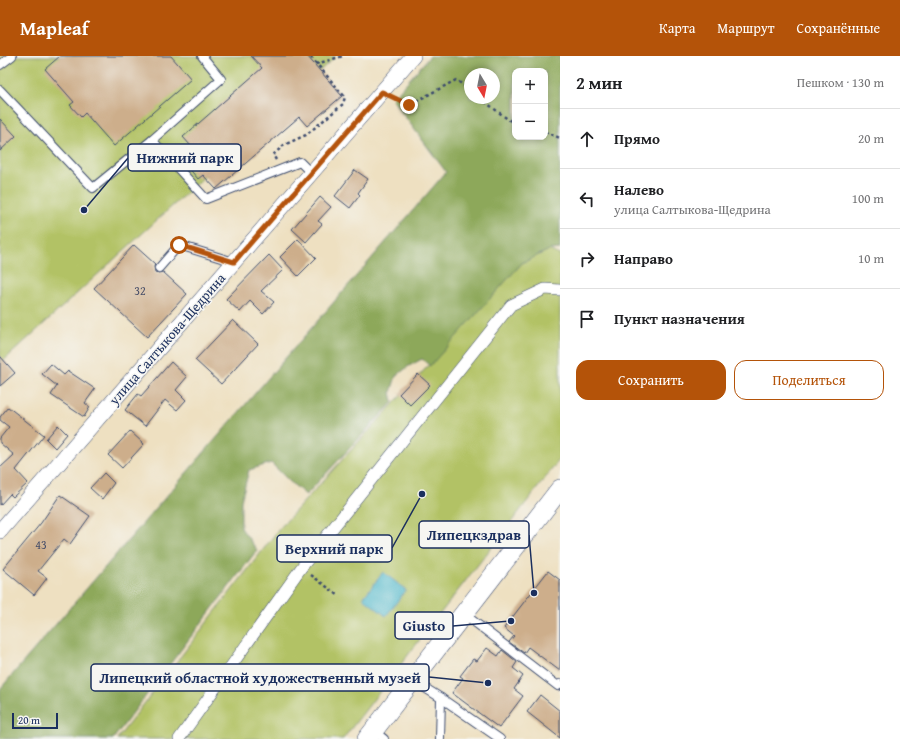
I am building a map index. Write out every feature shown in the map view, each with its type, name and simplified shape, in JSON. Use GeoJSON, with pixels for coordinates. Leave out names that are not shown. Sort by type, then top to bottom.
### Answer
{"type":"FeatureCollection","features":[{"type":"Feature","properties":{"kind":"street","name":"улица Салтыкова-Щедрина"},"geometry":{"type":"LineString","coordinates":[[0,531],[382,92],[408,58]]}},
{"type":"Feature","properties":{"kind":"street"},"geometry":{"type":"LineString","coordinates":[[180,739],[301,568],[511,305],[545,289],[560,290]]}},
{"type":"Feature","properties":{"kind":"street"},"geometry":{"type":"LineString","coordinates":[[375,736],[412,680],[560,489]]}},
{"type":"Feature","properties":{"kind":"lane"},"geometry":{"type":"LineString","coordinates":[[0,65],[12,56]]}},
{"type":"Feature","properties":{"kind":"lane"},"geometry":{"type":"LineString","coordinates":[[0,90],[93,188],[152,140],[221,78],[202,56]]}},
{"type":"Feature","properties":{"kind":"lane"},"geometry":{"type":"LineString","coordinates":[[152,140],[206,199],[300,162],[311,173]]}},
{"type":"Feature","properties":{"kind":"lane"},"geometry":{"type":"LineString","coordinates":[[159,268],[179,245],[234,262]]}},
{"type":"Feature","properties":{"kind":"lane"},"geometry":{"type":"LineString","coordinates":[[464,614],[558,686],[560,684]]}},
{"type":"Feature","properties":{"kind":"lane"},"geometry":{"type":"LineString","coordinates":[[412,680],[500,739]]}},
{"type":"Feature","properties":{"kind":"lane"},"geometry":{"type":"LineString","coordinates":[[440,739],[441,698]]}},
{"type":"Feature","properties":{"kind":"path"},"geometry":{"type":"LineString","coordinates":[[281,169],[273,155],[284,146],[306,135],[343,104],[345,97],[310,56]]}},
{"type":"Feature","properties":{"kind":"path"},"geometry":{"type":"LineString","coordinates":[[316,64],[343,56]]}},
{"type":"Feature","properties":{"kind":"path"},"geometry":{"type":"LineString","coordinates":[[382,92],[409,105],[456,80],[464,86]]}},
{"type":"Feature","properties":{"kind":"path"},"geometry":{"type":"LineString","coordinates":[[488,104],[512,121]]}},
{"type":"Feature","properties":{"kind":"path"},"geometry":{"type":"LineString","coordinates":[[548,133],[560,138]]}},
{"type":"Feature","properties":{"kind":"path"},"geometry":{"type":"LineString","coordinates":[[346,537],[369,555]]}},
{"type":"Feature","properties":{"kind":"path"},"geometry":{"type":"LineString","coordinates":[[311,575],[338,595]]}},
{"type":"Feature","properties":{"kind":"green space"},"geometry":{"type":"Polygon","coordinates":[[[0,56],[336,56],[0,364],[0,56]]]}},
{"type":"Feature","properties":{"kind":"green space"},"geometry":{"type":"Polygon","coordinates":[[[430,56],[560,56],[560,249],[549,250],[522,263],[430,366],[422,359],[409,366],[396,376],[391,392],[393,402],[306,495],[271,463],[249,470],[241,501],[241,528],[257,550],[113,739],[0,739],[0,689],[446,172],[392,99],[430,56]]]}},
{"type":"Feature","properties":{"kind":"green space"},"geometry":{"type":"Polygon","coordinates":[[[549,250],[560,255],[560,459],[343,739],[117,739],[279,529],[522,263],[549,250]]]}},
{"type":"Feature","properties":{"kind":"water"},"geometry":{"type":"Polygon","coordinates":[[[383,572],[406,590],[386,616],[363,598],[383,572]]]}},
{"type":"Feature","properties":{"kind":"building"},"geometry":{"type":"Polygon","coordinates":[[[60,56],[171,56],[191,79],[114,146],[85,113],[81,117],[70,105],[74,102],[45,69],[60,56]]]}},
{"type":"Feature","properties":{"kind":"building"},"geometry":{"type":"Polygon","coordinates":[[[251,56],[307,56],[342,96],[307,126],[299,117],[216,189],[203,175],[198,179],[186,165],[198,154],[183,137],[262,68],[251,56]]]}},
{"type":"Feature","properties":{"kind":"building"},"geometry":{"type":"Polygon","coordinates":[[[0,119],[16,136],[0,151],[0,119]]]}},
{"type":"Feature","properties":{"kind":"building"},"geometry":{"type":"Polygon","coordinates":[[[355,170],[368,179],[358,193],[360,195],[350,208],[335,196],[355,170]]]}},
{"type":"Feature","properties":{"kind":"building"},"geometry":{"type":"Polygon","coordinates":[[[320,197],[331,207],[318,221],[322,224],[306,242],[292,229],[320,197]]]}},
{"type":"Feature","properties":{"kind":"building"},"geometry":{"type":"Polygon","coordinates":[[[298,239],[316,258],[298,276],[280,257],[298,239]]]}},
{"type":"Feature","properties":{"kind":"building"},"geometry":{"type":"Polygon","coordinates":[[[134,245],[155,264],[155,272],[163,272],[187,294],[147,337],[94,288],[134,245]]]}},
{"type":"Feature","properties":{"kind":"building"},"geometry":{"type":"Polygon","coordinates":[[[269,255],[283,270],[261,291],[274,302],[263,314],[250,301],[240,312],[226,299],[269,255]]]}},
{"type":"Feature","properties":{"kind":"building"},"geometry":{"type":"Polygon","coordinates":[[[233,320],[258,344],[221,384],[195,360],[233,320]]]}},
{"type":"Feature","properties":{"kind":"building"},"geometry":{"type":"Polygon","coordinates":[[[0,356],[15,373],[0,386],[0,356]]]}},
{"type":"Feature","properties":{"kind":"building"},"geometry":{"type":"Polygon","coordinates":[[[171,362],[187,377],[176,390],[186,400],[177,410],[165,400],[145,426],[125,410],[138,394],[141,396],[171,362]]]}},
{"type":"Feature","properties":{"kind":"building"},"geometry":{"type":"Polygon","coordinates":[[[51,364],[64,375],[68,371],[95,389],[85,403],[90,407],[84,417],[51,395],[57,386],[42,374],[51,364]]]}},
{"type":"Feature","properties":{"kind":"building"},"geometry":{"type":"Polygon","coordinates":[[[418,374],[430,385],[410,405],[399,394],[418,374]]]}},
{"type":"Feature","properties":{"kind":"building"},"geometry":{"type":"Polygon","coordinates":[[[8,407],[44,435],[16,470],[28,483],[13,497],[10,494],[0,505],[0,468],[14,455],[0,443],[0,438],[9,427],[0,420],[0,417],[8,407]]]}},
{"type":"Feature","properties":{"kind":"building"},"geometry":{"type":"Polygon","coordinates":[[[58,425],[67,434],[55,448],[46,439],[58,425]]]}},
{"type":"Feature","properties":{"kind":"building"},"geometry":{"type":"Polygon","coordinates":[[[130,431],[144,444],[122,468],[108,455],[130,431]]]}},
{"type":"Feature","properties":{"kind":"building"},"geometry":{"type":"Polygon","coordinates":[[[104,473],[114,483],[102,499],[90,488],[104,473]]]}},
{"type":"Feature","properties":{"kind":"building"},"geometry":{"type":"Polygon","coordinates":[[[60,495],[90,516],[70,544],[64,539],[38,571],[47,578],[34,595],[3,569],[41,523],[60,495]]]}},
{"type":"Feature","properties":{"kind":"building"},"geometry":{"type":"Polygon","coordinates":[[[548,571],[560,580],[560,671],[528,647],[524,653],[509,642],[514,636],[504,628],[548,571]]]}},
{"type":"Feature","properties":{"kind":"building"},"geometry":{"type":"Polygon","coordinates":[[[487,648],[498,656],[502,650],[517,662],[513,668],[523,676],[514,689],[523,696],[499,728],[452,693],[463,678],[460,676],[473,659],[477,661],[487,648]]]}},
{"type":"Feature","properties":{"kind":"building"},"geometry":{"type":"Polygon","coordinates":[[[540,695],[560,711],[560,738],[527,712],[540,695]]]}},
{"type":"Feature","properties":{"kind":"place","name":"Нижний парк"},"geometry":{"type":"Point","coordinates":[84,210]}},
{"type":"Feature","properties":{"kind":"place","name":"Верхний парк"},"geometry":{"type":"Point","coordinates":[422,494]}},
{"type":"Feature","properties":{"kind":"place","name":"Липецкздрав"},"geometry":{"type":"Point","coordinates":[534,593]}},
{"type":"Feature","properties":{"kind":"place","name":"Giusto"},"geometry":{"type":"Point","coordinates":[511,621]}},
{"type":"Feature","properties":{"kind":"place","name":"Липецкий областной художественный музей"},"geometry":{"type":"Point","coordinates":[488,683]}},
{"type":"Feature","properties":{"kind":"route"},"geometry":{"type":"LineString","coordinates":[[179,245],[234,262],[382,92],[409,105]]}}]}
